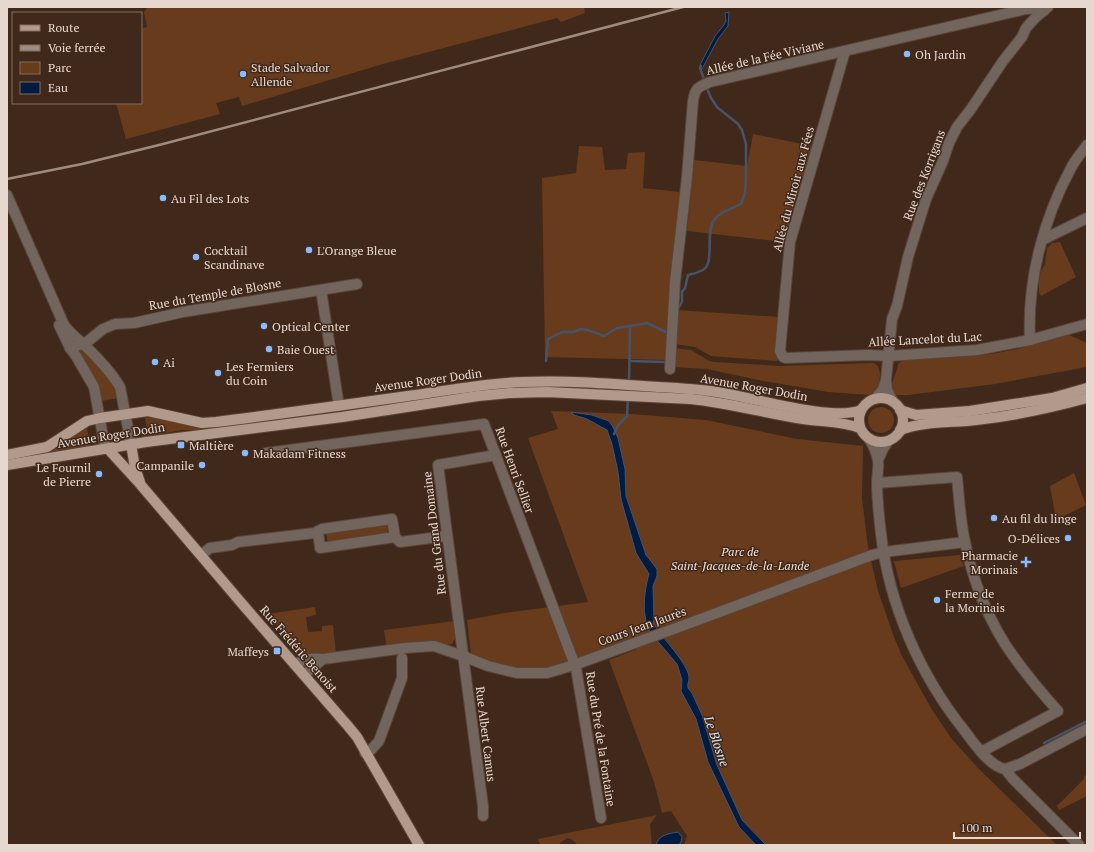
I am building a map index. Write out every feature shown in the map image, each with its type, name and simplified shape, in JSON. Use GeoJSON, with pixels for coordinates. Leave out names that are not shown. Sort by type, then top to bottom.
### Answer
{"type":"FeatureCollection","features":[{"type":"Feature","properties":{"kind":"main road","name":"Avenue Roger Dodin"},"geometry":{"type":"LineString","coordinates":[[7,456],[47,448],[87,421],[126,414],[148,411],[202,422],[340,406],[508,383],[547,382],[589,388],[657,392],[717,392],[818,411],[847,414],[862,410]]}},
{"type":"Feature","properties":{"kind":"main road","name":"Avenue Roger Dodin"},"geometry":{"type":"LineString","coordinates":[[7,465],[131,444],[349,416],[478,396],[589,388]]}},
{"type":"Feature","properties":{"kind":"main road"},"geometry":{"type":"LineString","coordinates":[[900,410],[916,415],[976,410],[1052,398],[1087,388]]}},
{"type":"Feature","properties":{"kind":"main road","name":"Avenue Roger Dodin"},"geometry":{"type":"LineString","coordinates":[[657,392],[718,402],[805,420],[848,424],[860,428]]}},
{"type":"Feature","properties":{"kind":"main road"},"geometry":{"type":"LineString","coordinates":[[900,430],[922,424],[971,421],[1007,416],[1053,408],[1087,398]]}},
{"type":"Feature","properties":{"kind":"main road"},"geometry":{"type":"LineString","coordinates":[[876,399],[884,399],[893,402],[900,410],[903,419],[900,430],[894,438],[888,441],[878,442],[869,439],[860,428],[859,419],[862,410],[867,403],[876,399]]}},
{"type":"Feature","properties":{"kind":"main road","name":"Rue Frédéric Benoist"},"geometry":{"type":"LineString","coordinates":[[131,444],[135,468],[140,484]]}},
{"type":"Feature","properties":{"kind":"main road","name":"Rue Frédéric Benoist"},"geometry":{"type":"LineString","coordinates":[[108,449],[140,484],[357,737],[419,845]]}},
{"type":"Feature","properties":{"kind":"street","name":"Allée de la Fée Viviane"},"geometry":{"type":"LineString","coordinates":[[670,369],[675,282],[687,177],[693,101],[696,90],[705,84],[1026,9],[1046,9]]}},
{"type":"Feature","properties":{"kind":"street","name":"Rue des Korrigans"},"geometry":{"type":"LineString","coordinates":[[876,399],[883,390],[886,380],[892,319],[897,306],[908,257],[926,199],[943,161],[949,143],[957,128],[1003,61],[1022,37],[1026,28],[1046,9]]}},
{"type":"Feature","properties":{"kind":"street","name":"Allée du Miroir aux Fées"},"geometry":{"type":"LineString","coordinates":[[786,358],[783,357],[780,351],[790,242],[845,51]]}},
{"type":"Feature","properties":{"kind":"street"},"geometry":{"type":"LineString","coordinates":[[1030,340],[1030,298],[1046,222],[1071,167],[1087,145]]}},
{"type":"Feature","properties":{"kind":"street"},"geometry":{"type":"LineString","coordinates":[[8,199],[64,325],[68,331],[82,343],[116,379],[120,387],[131,444]]}},
{"type":"Feature","properties":{"kind":"street"},"geometry":{"type":"LineString","coordinates":[[8,199],[63,335],[94,387],[104,442],[108,449]]}},
{"type":"Feature","properties":{"kind":"street"},"geometry":{"type":"LineString","coordinates":[[1042,240],[1087,218]]}},
{"type":"Feature","properties":{"kind":"street","name":"Rue du Temple de Blosne"},"geometry":{"type":"LineString","coordinates":[[70,348],[86,342],[103,329],[115,324],[134,323],[183,312],[357,284]]}},
{"type":"Feature","properties":{"kind":"street"},"geometry":{"type":"LineString","coordinates":[[321,290],[340,406]]}},
{"type":"Feature","properties":{"kind":"street","name":"Allée Lancelot du Lac"},"geometry":{"type":"LineString","coordinates":[[786,358],[869,355],[889,356],[977,350],[1030,340],[1087,324]]}},
{"type":"Feature","properties":{"kind":"street","name":"Rue des Korrigans"},"geometry":{"type":"LineString","coordinates":[[886,380],[887,390],[893,402]]}},
{"type":"Feature","properties":{"kind":"street","name":"Rue Henri Sellier"},"geometry":{"type":"LineString","coordinates":[[266,453],[484,424],[574,665]]}},
{"type":"Feature","properties":{"kind":"street"},"geometry":{"type":"LineString","coordinates":[[869,439],[878,460]]}},
{"type":"Feature","properties":{"kind":"street"},"geometry":{"type":"LineString","coordinates":[[888,441],[884,446],[878,460],[877,482],[881,536],[886,567],[896,602],[916,654],[953,716],[981,752],[1000,768],[1005,769],[1020,764],[1087,729]]}},
{"type":"Feature","properties":{"kind":"street","name":"Rue du Grand Domaine"},"geometry":{"type":"LineString","coordinates":[[463,656],[438,465],[496,455]]}},
{"type":"Feature","properties":{"kind":"street"},"geometry":{"type":"LineString","coordinates":[[877,482],[957,476],[962,529],[980,592],[1005,643],[1028,676],[1058,711],[981,752]]}},
{"type":"Feature","properties":{"kind":"street"},"geometry":{"type":"LineString","coordinates":[[201,555],[210,548],[232,545],[238,542],[392,519],[395,537],[400,542],[447,536]]}},
{"type":"Feature","properties":{"kind":"street"},"geometry":{"type":"LineString","coordinates":[[318,531],[320,548],[395,537]]}},
{"type":"Feature","properties":{"kind":"street","name":"Cours Jean Jaurès"},"geometry":{"type":"LineString","coordinates":[[295,665],[303,660],[317,658],[434,646],[488,666],[517,673],[547,673],[574,665],[884,552],[965,542]]}},
{"type":"Feature","properties":{"kind":"street","name":"Rue Albert Camus"},"geometry":{"type":"LineString","coordinates":[[463,656],[483,816]]}},
{"type":"Feature","properties":{"kind":"street"},"geometry":{"type":"LineString","coordinates":[[304,675],[323,658]]}},
{"type":"Feature","properties":{"kind":"street"},"geometry":{"type":"LineString","coordinates":[[365,753],[370,751],[379,741],[402,678],[402,658]]}},
{"type":"Feature","properties":{"kind":"street","name":"Rue du Pré de la Fontaine"},"geometry":{"type":"LineString","coordinates":[[574,665],[601,818]]}},
{"type":"Feature","properties":{"kind":"street"},"geometry":{"type":"LineString","coordinates":[[1005,769],[1013,779],[1079,845]]}},
{"type":"Feature","properties":{"kind":"green space","name":"Stade Salvador Allende"},"geometry":{"type":"Polygon","coordinates":[[[584,7],[585,13],[561,22],[557,18],[383,64],[242,106],[239,97],[216,103],[220,114],[126,139],[116,104],[142,104],[142,29],[147,27],[144,12],[147,8],[584,7]]]}},
{"type":"Feature","properties":{"kind":"green space"},"geometry":{"type":"Polygon","coordinates":[[[753,134],[812,146],[785,242],[687,231],[694,160],[747,166],[753,134]]]}},
{"type":"Feature","properties":{"kind":"green space"},"geometry":{"type":"Polygon","coordinates":[[[579,146],[602,147],[605,170],[626,169],[628,153],[645,152],[643,188],[680,192],[666,360],[545,357],[542,178],[576,173],[579,146]]]}},
{"type":"Feature","properties":{"kind":"green space"},"geometry":{"type":"Polygon","coordinates":[[[1060,242],[1076,277],[1041,296],[1039,292],[1039,281],[1041,271],[1045,264],[1047,248],[1052,243],[1060,242]]]}},
{"type":"Feature","properties":{"kind":"green space"},"geometry":{"type":"Polygon","coordinates":[[[677,310],[780,317],[777,361],[711,356],[695,347],[675,344],[677,310]]]}},
{"type":"Feature","properties":{"kind":"green space"},"geometry":{"type":"Polygon","coordinates":[[[1069,335],[1087,343],[1087,367],[995,384],[908,395],[895,395],[893,390],[892,386],[898,364],[910,358],[914,360],[991,354],[1018,349],[1069,335]]]}},
{"type":"Feature","properties":{"kind":"green space"},"geometry":{"type":"Polygon","coordinates":[[[674,348],[691,350],[709,361],[715,362],[779,366],[873,363],[876,364],[880,372],[880,376],[876,389],[870,395],[828,392],[758,380],[707,369],[674,367],[674,348]]]}},
{"type":"Feature","properties":{"kind":"green space"},"geometry":{"type":"Polygon","coordinates":[[[82,349],[114,381],[119,398],[101,401],[78,352],[82,349]]]}},
{"type":"Feature","properties":{"kind":"green space"},"geometry":{"type":"Polygon","coordinates":[[[881,407],[890,411],[894,420],[890,429],[881,433],[872,429],[868,420],[872,411],[881,407]]]}},
{"type":"Feature","properties":{"kind":"green space","name":"Parc de Saint-Jacques-de-la-Lande"},"geometry":{"type":"Polygon","coordinates":[[[551,411],[632,414],[706,420],[797,439],[863,446],[862,498],[868,547],[878,591],[902,656],[931,708],[951,738],[978,768],[1057,845],[684,845],[687,836],[671,811],[662,813],[654,782],[609,660],[637,649],[635,643],[574,665],[517,673],[471,654],[467,620],[505,613],[588,602],[528,438],[558,429],[551,411]]]}},
{"type":"Feature","properties":{"kind":"green space"},"geometry":{"type":"Polygon","coordinates":[[[152,417],[209,430],[182,430],[149,436],[145,418],[152,417]]]}},
{"type":"Feature","properties":{"kind":"green space"},"geometry":{"type":"Polygon","coordinates":[[[87,427],[90,448],[38,455],[51,450],[87,427]]]}},
{"type":"Feature","properties":{"kind":"green space"},"geometry":{"type":"Polygon","coordinates":[[[1074,473],[1086,505],[1056,520],[1050,486],[1074,473]]]}},
{"type":"Feature","properties":{"kind":"green space"},"geometry":{"type":"Polygon","coordinates":[[[387,524],[388,534],[328,543],[326,533],[387,524]]]}},
{"type":"Feature","properties":{"kind":"green space"},"geometry":{"type":"Polygon","coordinates":[[[960,555],[964,566],[901,588],[894,561],[960,555]]]}},
{"type":"Feature","properties":{"kind":"green space"},"geometry":{"type":"Polygon","coordinates":[[[315,607],[316,615],[306,617],[308,632],[322,631],[322,626],[333,625],[336,653],[303,657],[267,614],[315,607]]]}},
{"type":"Feature","properties":{"kind":"green space"},"geometry":{"type":"Polygon","coordinates":[[[455,621],[456,637],[452,644],[448,645],[431,642],[387,648],[384,630],[455,621]]]}},
{"type":"Feature","properties":{"kind":"green space"},"geometry":{"type":"Polygon","coordinates":[[[1087,775],[1087,796],[1059,810],[1057,806],[1084,779],[1084,776],[1087,775]]]}},
{"type":"Feature","properties":{"kind":"green space"},"geometry":{"type":"Polygon","coordinates":[[[657,815],[650,824],[652,845],[578,845],[571,839],[567,838],[560,843],[560,845],[540,845],[538,839],[657,815]]]}},
{"type":"Feature","properties":{"kind":"water"},"geometry":{"type":"Polygon","coordinates":[[[729,12],[728,26],[718,39],[702,69],[699,67],[715,36],[726,21],[725,13],[729,12]]]}},
{"type":"Feature","properties":{"kind":"water"},"geometry":{"type":"Polygon","coordinates":[[[571,412],[592,415],[609,421],[618,438],[625,469],[626,496],[646,555],[657,569],[657,576],[653,586],[653,623],[680,658],[688,672],[688,688],[692,693],[702,715],[717,765],[742,820],[766,845],[756,845],[739,827],[708,762],[696,719],[681,691],[682,680],[677,664],[650,632],[647,625],[644,603],[649,574],[636,553],[621,499],[618,472],[612,444],[607,430],[587,419],[574,415],[571,412]]]}},
{"type":"Feature","properties":{"kind":"water"},"geometry":{"type":"Polygon","coordinates":[[[678,832],[682,837],[679,845],[656,845],[657,841],[662,837],[678,832]]]}},
{"type":"Feature","properties":{"kind":"waterway","name":"Le Blosne"},"geometry":{"type":"LineString","coordinates":[[701,66],[700,68],[705,82]]}},
{"type":"Feature","properties":{"kind":"waterway","name":"Le Blosne"},"geometry":{"type":"LineString","coordinates":[[677,330],[678,309],[682,302],[682,292],[685,288],[688,275],[703,270],[709,261],[711,226],[714,220],[723,212],[741,204],[745,193],[746,144],[742,130],[738,124],[717,107],[706,86]]}},
{"type":"Feature","properties":{"kind":"waterway","name":"Le Blosne"},"geometry":{"type":"LineString","coordinates":[[546,361],[548,339],[562,332],[574,332],[581,329],[604,336],[617,328],[647,323],[668,333]]}},
{"type":"Feature","properties":{"kind":"waterway","name":"Le Blosne"},"geometry":{"type":"LineString","coordinates":[[629,383],[630,326]]}},
{"type":"Feature","properties":{"kind":"waterway","name":"Le Blosne"},"geometry":{"type":"LineString","coordinates":[[630,361],[665,362]]}},
{"type":"Feature","properties":{"kind":"waterway","name":"Le Blosne"},"geometry":{"type":"LineString","coordinates":[[614,434],[618,425],[627,416],[628,398]]}},
{"type":"Feature","properties":{"kind":"waterway"},"geometry":{"type":"LineString","coordinates":[[1044,743],[1087,721]]}},
{"type":"Feature","properties":{"kind":"railway"},"geometry":{"type":"LineString","coordinates":[[7,179],[82,164],[163,144],[683,7]]}},
{"type":"Feature","properties":{"kind":"place","name":"Oh Jardin"},"geometry":{"type":"Point","coordinates":[907,54]}},
{"type":"Feature","properties":{"kind":"place","name":"Stade Salvador Allende"},"geometry":{"type":"Point","coordinates":[243,74]}},
{"type":"Feature","properties":{"kind":"place","name":"Au Fil des Lots"},"geometry":{"type":"Point","coordinates":[163,198]}},
{"type":"Feature","properties":{"kind":"place","name":"L'Orange Bleue"},"geometry":{"type":"Point","coordinates":[309,250]}},
{"type":"Feature","properties":{"kind":"place","name":"Cocktail Scandinave"},"geometry":{"type":"Point","coordinates":[196,257]}},
{"type":"Feature","properties":{"kind":"place","name":"Optical Center"},"geometry":{"type":"Point","coordinates":[264,326]}},
{"type":"Feature","properties":{"kind":"place","name":"Baie Ouest"},"geometry":{"type":"Point","coordinates":[269,349]}},
{"type":"Feature","properties":{"kind":"place","name":"Ai"},"geometry":{"type":"Point","coordinates":[155,362]}},
{"type":"Feature","properties":{"kind":"place","name":"Les Fermiers du Coin"},"geometry":{"type":"Point","coordinates":[218,373]}},
{"type":"Feature","properties":{"kind":"place","name":"Maltière"},"geometry":{"type":"Point","coordinates":[181,445]}},
{"type":"Feature","properties":{"kind":"place","name":"Makadam Fitness"},"geometry":{"type":"Point","coordinates":[245,453]}},
{"type":"Feature","properties":{"kind":"place","name":"Campanile"},"geometry":{"type":"Point","coordinates":[202,465]}},
{"type":"Feature","properties":{"kind":"place","name":"Le Fournil de Pierre"},"geometry":{"type":"Point","coordinates":[99,474]}},
{"type":"Feature","properties":{"kind":"place","name":"Au fil du linge"},"geometry":{"type":"Point","coordinates":[994,518]}},
{"type":"Feature","properties":{"kind":"place","name":"O-Délices"},"geometry":{"type":"Point","coordinates":[1068,538]}},
{"type":"Feature","properties":{"kind":"place","name":"Pharmacie Morinais"},"geometry":{"type":"Point","coordinates":[1026,562]}},
{"type":"Feature","properties":{"kind":"place","name":"Ferme de la Morinais"},"geometry":{"type":"Point","coordinates":[937,600]}},
{"type":"Feature","properties":{"kind":"place","name":"Maffeys"},"geometry":{"type":"Point","coordinates":[277,651]}}]}
